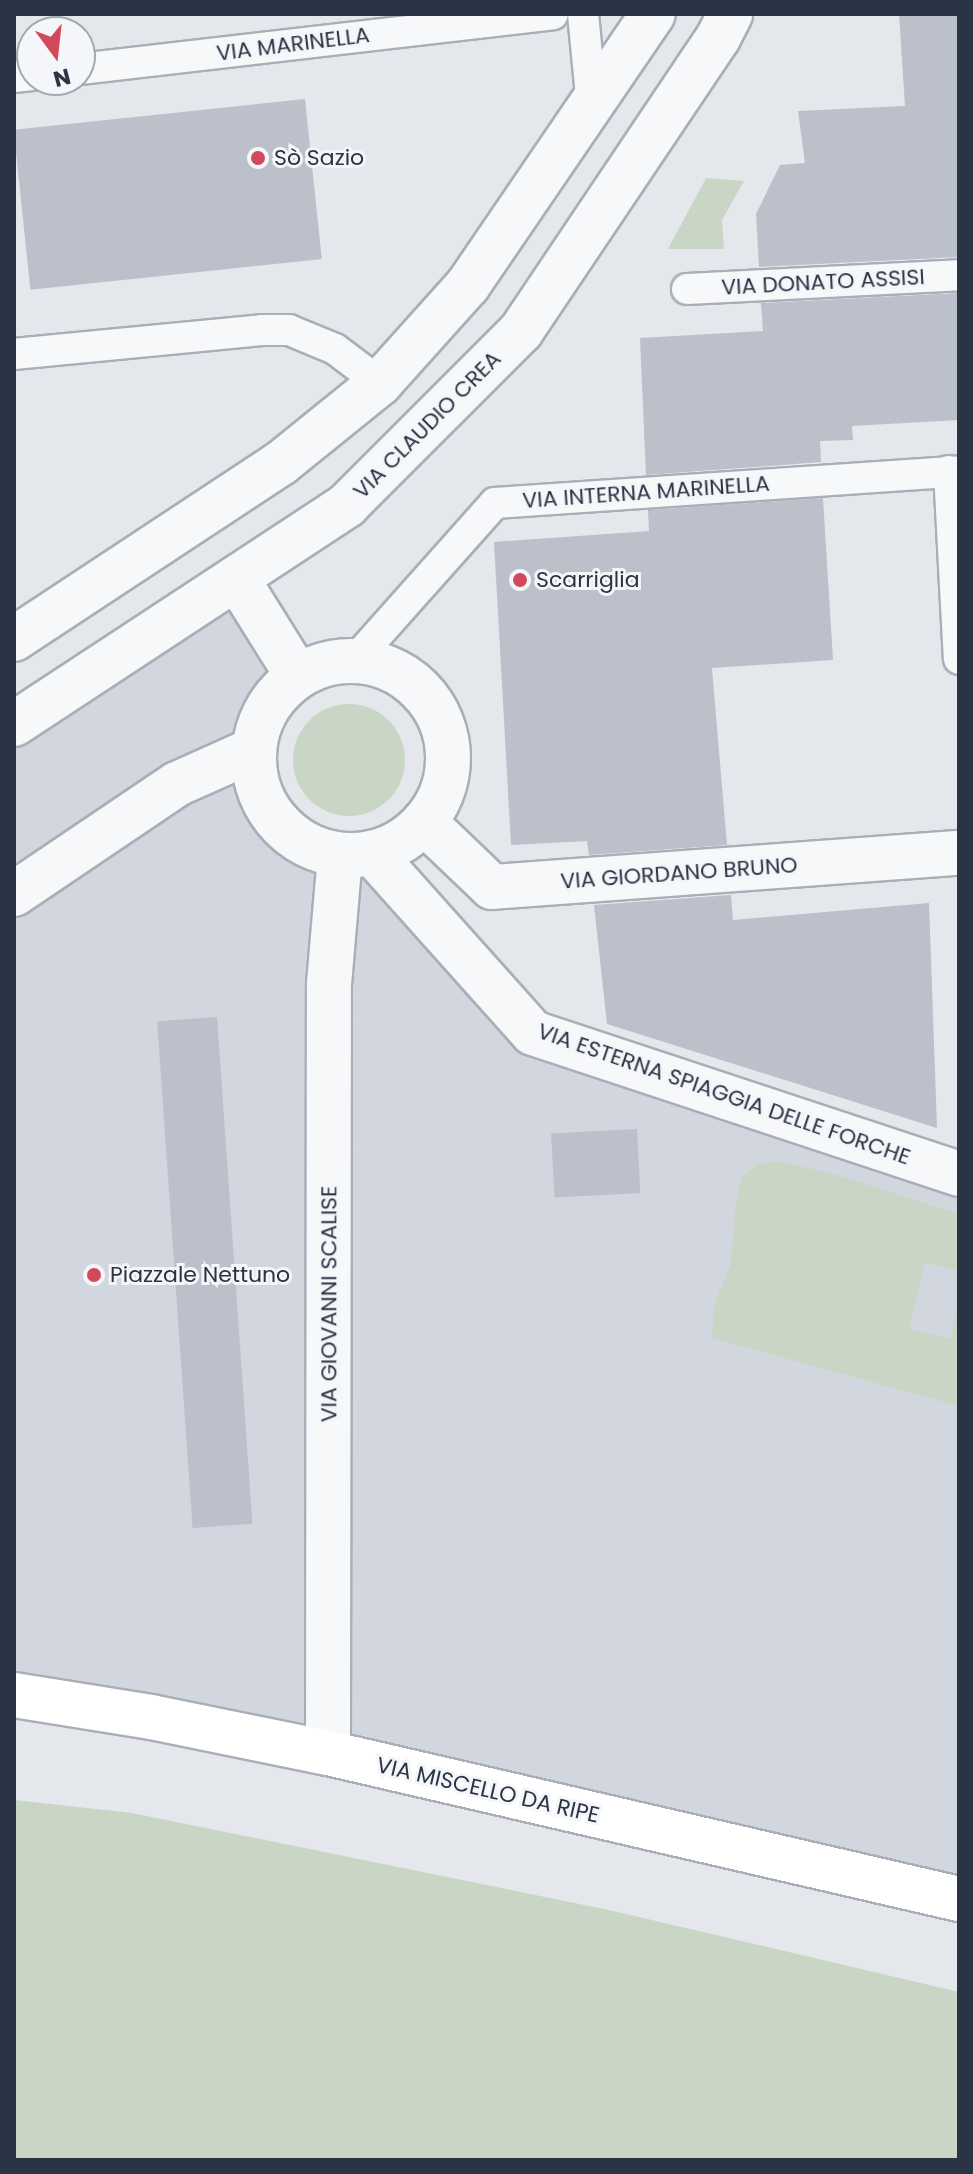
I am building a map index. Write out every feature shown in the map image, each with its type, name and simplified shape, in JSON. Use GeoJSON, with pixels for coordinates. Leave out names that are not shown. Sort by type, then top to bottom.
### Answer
{"type":"FeatureCollection","features":[{"type":"Feature","properties":{"kind":"main road","name":"VIA MISCELLO DA RIPE"},"geometry":{"type":"LineString","coordinates":[[14,1695],[151,1717],[328,1753],[959,1899]]}},
{"type":"Feature","properties":{"kind":"street"},"geometry":{"type":"LineString","coordinates":[[14,639],[281,463],[380,383],[468,285],[653,14]]}},
{"type":"Feature","properties":{"kind":"street","name":"VIA CLAUDIO CREA"},"geometry":{"type":"LineString","coordinates":[[14,724],[347,505],[521,331],[718,38],[730,14]]}},
{"type":"Feature","properties":{"kind":"street"},"geometry":{"type":"LineString","coordinates":[[237,579],[297,675]]}},
{"type":"Feature","properties":{"kind":"street"},"geometry":{"type":"LineString","coordinates":[[355,660],[389,667],[418,686],[433,705],[446,737],[449,762],[442,795],[424,822],[404,840],[356,854],[308,846],[271,815],[255,784],[253,750],[266,708],[297,675],[330,662],[355,660]]}},
{"type":"Feature","properties":{"kind":"street"},"geometry":{"type":"LineString","coordinates":[[14,894],[177,784],[253,750]]}},
{"type":"Feature","properties":{"kind":"street","name":"VIA GIORDANO BRUNO"},"geometry":{"type":"LineString","coordinates":[[424,822],[492,887],[959,853]]}},
{"type":"Feature","properties":{"kind":"street","name":"VIA ESTERNA SPIAGGIA DELLE FORCHE"},"geometry":{"type":"LineString","coordinates":[[356,854],[533,1033],[959,1174]]}},
{"type":"Feature","properties":{"kind":"street","name":"VIA GIOVANNI SCALISE"},"geometry":{"type":"LineString","coordinates":[[328,1753],[329,984],[356,854]]}},
{"type":"Feature","properties":{"kind":"lane","name":"VIA MARINELLA"},"geometry":{"type":"LineString","coordinates":[[96,67],[553,14]]}},
{"type":"Feature","properties":{"kind":"lane"},"geometry":{"type":"LineString","coordinates":[[583,14],[592,105]]}},
{"type":"Feature","properties":{"kind":"lane","name":"VIA DONATO ASSISI"},"geometry":{"type":"LineString","coordinates":[[687,289],[959,275]]}},
{"type":"Feature","properties":{"kind":"lane"},"geometry":{"type":"LineString","coordinates":[[14,354],[289,330],[327,344],[380,383]]}},
{"type":"Feature","properties":{"kind":"lane"},"geometry":{"type":"LineString","coordinates":[[954,471],[959,659]]}},
{"type":"Feature","properties":{"kind":"lane","name":"VIA INTERNA MARINELLA"},"geometry":{"type":"LineString","coordinates":[[355,660],[495,503],[954,471]]}},
{"type":"Feature","properties":{"kind":"shaded area"},"geometry":{"type":"Polygon","coordinates":[[[237,579],[297,675],[266,708],[253,750],[255,784],[271,815],[308,846],[340,855],[372,853],[533,1033],[959,1174],[959,1899],[14,1695],[14,724],[237,579]]]}},
{"type":"Feature","properties":{"kind":"green space"},"geometry":{"type":"Polygon","coordinates":[[[706,178],[744,181],[722,220],[724,249],[668,249],[706,178]]]}},
{"type":"Feature","properties":{"kind":"green space"},"geometry":{"type":"Polygon","coordinates":[[[349,704],[370,709],[388,721],[400,739],[405,760],[400,781],[388,799],[370,811],[349,816],[328,811],[310,799],[298,781],[293,760],[298,739],[310,721],[328,709],[349,704]]]}},
{"type":"Feature","properties":{"kind":"green space"},"geometry":{"type":"Polygon","coordinates":[[[778,1161],[837,1175],[959,1214],[959,1271],[925,1263],[909,1329],[950,1339],[959,1304],[959,1406],[712,1338],[714,1305],[731,1264],[736,1202],[742,1177],[758,1164],[778,1161]]]}},
{"type":"Feature","properties":{"kind":"green space"},"geometry":{"type":"Polygon","coordinates":[[[14,1800],[132,1813],[609,1910],[959,1992],[959,2160],[14,2160],[14,1800]]]}},
{"type":"Feature","properties":{"kind":"building"},"geometry":{"type":"Polygon","coordinates":[[[899,14],[959,14],[959,257],[759,267],[756,214],[780,165],[805,163],[798,111],[905,106],[899,14]]]}},
{"type":"Feature","properties":{"kind":"building"},"geometry":{"type":"Polygon","coordinates":[[[305,99],[322,259],[30,290],[14,130],[305,99]]]}},
{"type":"Feature","properties":{"kind":"building"},"geometry":{"type":"Polygon","coordinates":[[[959,293],[959,420],[852,426],[853,440],[820,441],[821,462],[646,475],[640,338],[763,331],[761,303],[959,293]]]}},
{"type":"Feature","properties":{"kind":"building"},"geometry":{"type":"Polygon","coordinates":[[[823,498],[833,660],[712,668],[727,845],[589,855],[587,841],[511,845],[494,542],[649,531],[648,510],[823,498]]]}},
{"type":"Feature","properties":{"kind":"building"},"geometry":{"type":"Polygon","coordinates":[[[731,895],[733,920],[929,903],[937,1128],[607,1024],[594,905],[731,895]]]}},
{"type":"Feature","properties":{"kind":"building"},"geometry":{"type":"Polygon","coordinates":[[[217,1017],[252,1524],[193,1528],[157,1021],[217,1017]]]}},
{"type":"Feature","properties":{"kind":"building"},"geometry":{"type":"Polygon","coordinates":[[[637,1129],[640,1193],[554,1197],[551,1134],[637,1129]]]}},
{"type":"Feature","properties":{"kind":"place","name":"Sò Sazio"},"geometry":{"type":"Point","coordinates":[258,158]}},
{"type":"Feature","properties":{"kind":"place","name":"Scarriglia"},"geometry":{"type":"Point","coordinates":[520,580]}},
{"type":"Feature","properties":{"kind":"place","name":"Piazzale Nettuno"},"geometry":{"type":"Point","coordinates":[94,1275]}}]}
